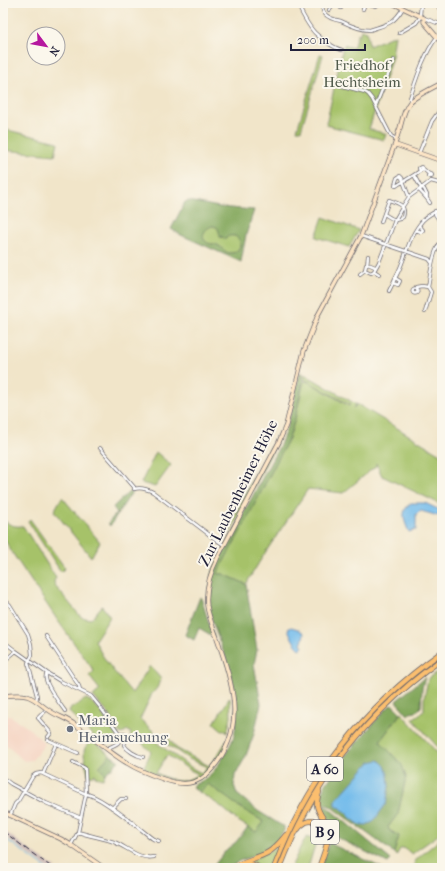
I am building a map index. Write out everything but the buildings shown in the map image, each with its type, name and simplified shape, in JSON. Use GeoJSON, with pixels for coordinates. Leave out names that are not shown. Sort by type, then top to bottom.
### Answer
{"type":"FeatureCollection","features":[{"type":"Feature","properties":{"kind":"highway","name":"A 60"},"geometry":{"type":"LineString","coordinates":[[274,868],[289,831],[305,801],[339,750],[359,725],[413,674],[442,652]]}},
{"type":"Feature","properties":{"kind":"highway","name":"A 60"},"geometry":{"type":"LineString","coordinates":[[280,868],[295,831],[306,810],[322,783],[351,742],[389,698],[442,658]]}},
{"type":"Feature","properties":{"kind":"highway","name":"A 60"},"geometry":{"type":"LineString","coordinates":[[317,868],[327,841],[328,833],[317,804],[322,783]]}},
{"type":"Feature","properties":{"kind":"highway","name":"B 9"},"geometry":{"type":"LineString","coordinates":[[295,831],[309,821],[317,822],[323,827],[325,837],[317,868]]}},
{"type":"Feature","properties":{"kind":"highway","name":"B 9"},"geometry":{"type":"LineString","coordinates":[[233,868],[239,863],[269,852],[289,831]]}},
{"type":"Feature","properties":{"kind":"highway"},"geometry":{"type":"LineString","coordinates":[[239,868],[249,864],[259,868]]}},
{"type":"Feature","properties":{"kind":"street"},"geometry":{"type":"LineString","coordinates":[[298,3],[299,8],[315,33],[333,47],[342,50]]}},
{"type":"Feature","properties":{"kind":"street"},"geometry":{"type":"LineString","coordinates":[[321,3],[325,14],[335,20],[340,20],[350,25],[370,30],[392,21],[403,8]]}},
{"type":"Feature","properties":{"kind":"street"},"geometry":{"type":"LineString","coordinates":[[329,10],[334,3]]}},
{"type":"Feature","properties":{"kind":"street"},"geometry":{"type":"LineString","coordinates":[[341,8],[342,3]]}},
{"type":"Feature","properties":{"kind":"street"},"geometry":{"type":"LineString","coordinates":[[362,9],[366,3],[376,6],[379,3]]}},
{"type":"Feature","properties":{"kind":"street"},"geometry":{"type":"LineString","coordinates":[[392,3],[437,24],[442,23]]}},
{"type":"Feature","properties":{"kind":"street"},"geometry":{"type":"LineString","coordinates":[[421,3],[424,22],[442,43]]}},
{"type":"Feature","properties":{"kind":"street"},"geometry":{"type":"LineString","coordinates":[[399,33],[414,25],[422,17]]}},
{"type":"Feature","properties":{"kind":"street"},"geometry":{"type":"LineString","coordinates":[[410,102],[419,71],[436,36]]}},
{"type":"Feature","properties":{"kind":"street"},"geometry":{"type":"LineString","coordinates":[[376,105],[394,60]]}},
{"type":"Feature","properties":{"kind":"street"},"geometry":{"type":"LineString","coordinates":[[410,102],[442,83]]}},
{"type":"Feature","properties":{"kind":"street"},"geometry":{"type":"LineString","coordinates":[[335,84],[368,94],[376,105],[391,136],[396,139]]}},
{"type":"Feature","properties":{"kind":"street","name":"Zur Laubenheimer Höhe"},"geometry":{"type":"LineString","coordinates":[[107,749],[138,769],[170,782],[183,784],[197,781],[206,776],[219,761],[225,750],[233,731],[235,707],[230,674],[210,617],[207,598],[211,572],[279,442],[286,425],[304,351],[309,338],[318,315],[361,236],[393,149],[396,145],[396,139],[406,109],[410,102]]}},
{"type":"Feature","properties":{"kind":"street"},"geometry":{"type":"LineString","coordinates":[[419,153],[432,122],[440,110]]}},
{"type":"Feature","properties":{"kind":"street"},"geometry":{"type":"LineString","coordinates":[[396,145],[442,161]]}},
{"type":"Feature","properties":{"kind":"street"},"geometry":{"type":"LineString","coordinates":[[374,271],[380,262],[395,220],[403,206],[409,197],[431,181],[432,174],[421,170],[403,181],[407,188],[409,197]]}},
{"type":"Feature","properties":{"kind":"street"},"geometry":{"type":"LineString","coordinates":[[414,177],[421,188],[420,191],[425,197],[427,197],[430,203]]}},
{"type":"Feature","properties":{"kind":"street"},"geometry":{"type":"LineString","coordinates":[[431,181],[442,184]]}},
{"type":"Feature","properties":{"kind":"street"},"geometry":{"type":"LineString","coordinates":[[381,222],[389,200],[403,206]]}},
{"type":"Feature","properties":{"kind":"street"},"geometry":{"type":"LineString","coordinates":[[384,214],[395,220],[399,220],[403,217],[403,206]]}},
{"type":"Feature","properties":{"kind":"street"},"geometry":{"type":"LineString","coordinates":[[389,291],[400,268],[411,238],[419,225],[435,211],[442,208]]}},
{"type":"Feature","properties":{"kind":"street"},"geometry":{"type":"LineString","coordinates":[[435,211],[438,212],[442,218],[442,221]]}},
{"type":"Feature","properties":{"kind":"street"},"geometry":{"type":"LineString","coordinates":[[416,230],[421,232],[423,230],[419,225]]}},
{"type":"Feature","properties":{"kind":"street"},"geometry":{"type":"LineString","coordinates":[[361,236],[429,259],[432,263]]}},
{"type":"Feature","properties":{"kind":"street"},"geometry":{"type":"LineString","coordinates":[[425,312],[431,292],[428,287],[432,263],[438,246],[442,240]]}},
{"type":"Feature","properties":{"kind":"street"},"geometry":{"type":"LineString","coordinates":[[360,274],[365,270],[368,256]]}},
{"type":"Feature","properties":{"kind":"street"},"geometry":{"type":"LineString","coordinates":[[366,265],[368,264],[375,267],[374,271]]}},
{"type":"Feature","properties":{"kind":"street"},"geometry":{"type":"LineString","coordinates":[[365,270],[371,273],[374,271],[379,274]]}},
{"type":"Feature","properties":{"kind":"street"},"geometry":{"type":"LineString","coordinates":[[415,289],[419,286],[428,287]]}},
{"type":"Feature","properties":{"kind":"street"},"geometry":{"type":"LineString","coordinates":[[100,448],[134,487],[134,489],[144,488],[153,492],[224,545]]}},
{"type":"Feature","properties":{"kind":"street"},"geometry":{"type":"LineString","coordinates":[[3,598],[10,605],[28,634],[32,650],[32,656],[28,666],[37,696],[36,701]]}},
{"type":"Feature","properties":{"kind":"street"},"geometry":{"type":"LineString","coordinates":[[46,636],[79,686],[80,690]]}},
{"type":"Feature","properties":{"kind":"street"},"geometry":{"type":"LineString","coordinates":[[3,641],[47,673],[89,695],[95,700],[120,735],[119,743],[107,749],[73,723],[47,709],[36,701],[23,695],[3,696]]}},
{"type":"Feature","properties":{"kind":"street"},"geometry":{"type":"LineString","coordinates":[[3,662],[16,651]]}},
{"type":"Feature","properties":{"kind":"street"},"geometry":{"type":"LineString","coordinates":[[47,673],[46,680],[50,689],[65,711]]}},
{"type":"Feature","properties":{"kind":"street"},"geometry":{"type":"LineString","coordinates":[[47,709],[38,718],[51,733],[48,738],[56,744],[78,753]]}},
{"type":"Feature","properties":{"kind":"street"},"geometry":{"type":"LineString","coordinates":[[120,735],[125,734],[127,736],[124,744],[125,747],[143,757]]}},
{"type":"Feature","properties":{"kind":"street"},"geometry":{"type":"LineString","coordinates":[[43,774],[56,744]]}},
{"type":"Feature","properties":{"kind":"street"},"geometry":{"type":"LineString","coordinates":[[71,845],[78,832],[86,794],[85,768],[73,762]]}},
{"type":"Feature","properties":{"kind":"street"},"geometry":{"type":"LineString","coordinates":[[10,816],[15,804],[33,776],[39,773],[86,794],[90,794],[112,808],[153,839],[159,841]]}},
{"type":"Feature","properties":{"kind":"street"},"geometry":{"type":"LineString","coordinates":[[3,778],[46,803],[81,818]]}},
{"type":"Feature","properties":{"kind":"street"},"geometry":{"type":"LineString","coordinates":[[112,808],[121,799],[126,799]]}},
{"type":"Feature","properties":{"kind":"street"},"geometry":{"type":"LineString","coordinates":[[3,812],[71,845],[104,868]]}},
{"type":"Feature","properties":{"kind":"street"},"geometry":{"type":"LineString","coordinates":[[78,832],[115,842],[139,855],[149,858],[154,857]]}},
{"type":"Feature","properties":{"kind":"shaded area"},"geometry":{"type":"Polygon","coordinates":[[[9,715],[31,730],[45,744],[32,760],[24,761],[3,742],[3,721],[9,715]]]}},
{"type":"Feature","properties":{"kind":"shaded area"},"geometry":{"type":"Polygon","coordinates":[[[3,830],[56,868],[48,868],[3,835],[3,830]]]}},
{"type":"Feature","properties":{"kind":"green space","name":"Friedhof Hechtsheim"},"geometry":{"type":"Polygon","coordinates":[[[361,30],[367,32],[369,46],[395,35],[392,57],[369,129],[386,134],[384,140],[326,125],[343,47],[345,44],[346,46],[353,48],[358,33],[359,36],[361,30]]]}},
{"type":"Feature","properties":{"kind":"green space"},"geometry":{"type":"Polygon","coordinates":[[[320,54],[323,55],[301,130],[297,130],[320,54]]]}},
{"type":"Feature","properties":{"kind":"green space"},"geometry":{"type":"Polygon","coordinates":[[[3,129],[58,142],[55,155],[3,150],[3,129]]]}},
{"type":"Feature","properties":{"kind":"green space"},"geometry":{"type":"Polygon","coordinates":[[[189,201],[219,207],[254,210],[246,235],[241,262],[171,229],[185,202],[189,201]],[[212,226],[205,231],[203,236],[205,241],[209,244],[215,244],[228,253],[238,250],[240,242],[238,238],[235,236],[230,236],[224,239],[222,236],[221,238],[218,229],[212,226]]]}},
{"type":"Feature","properties":{"kind":"green space"},"geometry":{"type":"Polygon","coordinates":[[[323,217],[359,230],[349,247],[316,237],[323,217]]]}},
{"type":"Feature","properties":{"kind":"green space"},"geometry":{"type":"Polygon","coordinates":[[[212,226],[217,228],[221,236],[237,237],[240,241],[239,249],[230,253],[216,244],[209,244],[206,242],[203,237],[204,232],[212,226]]]}},
{"type":"Feature","properties":{"kind":"green space"},"geometry":{"type":"Polygon","coordinates":[[[301,372],[303,381],[295,419],[289,438],[218,574],[223,574],[246,584],[257,650],[254,664],[261,704],[254,734],[245,758],[235,775],[234,785],[237,794],[258,811],[284,826],[284,831],[272,846],[262,853],[239,861],[229,868],[212,868],[227,849],[236,842],[248,827],[256,832],[264,822],[238,806],[208,784],[199,792],[194,789],[193,785],[210,775],[226,753],[235,731],[235,692],[230,671],[209,610],[210,583],[214,568],[280,445],[289,419],[301,372]]]}},
{"type":"Feature","properties":{"kind":"green space"},"geometry":{"type":"Polygon","coordinates":[[[304,374],[356,404],[354,408],[357,404],[442,455],[442,503],[438,503],[382,476],[376,463],[376,466],[343,493],[308,489],[246,584],[223,574],[217,574],[289,438],[304,381],[309,382],[349,406],[350,405],[304,379],[304,374]]]}},
{"type":"Feature","properties":{"kind":"green space"},"geometry":{"type":"Polygon","coordinates":[[[283,428],[238,518],[224,539],[248,487],[283,428]]]}},
{"type":"Feature","properties":{"kind":"green space"},"geometry":{"type":"Polygon","coordinates":[[[156,452],[171,465],[155,487],[141,483],[156,452]]]}},
{"type":"Feature","properties":{"kind":"green space"},"geometry":{"type":"Polygon","coordinates":[[[129,492],[132,492],[110,526],[108,523],[117,513],[113,507],[129,492]]]}},
{"type":"Feature","properties":{"kind":"green space"},"geometry":{"type":"Polygon","coordinates":[[[62,497],[100,542],[91,557],[54,511],[62,497]]]}},
{"type":"Feature","properties":{"kind":"green space"},"geometry":{"type":"Polygon","coordinates":[[[3,519],[12,525],[23,526],[56,578],[54,581],[55,586],[81,617],[91,619],[102,606],[110,617],[95,640],[106,661],[132,693],[150,666],[161,679],[157,688],[151,695],[140,719],[155,733],[170,740],[176,748],[209,766],[229,737],[220,757],[207,772],[192,781],[179,782],[161,777],[143,769],[151,752],[140,741],[130,736],[131,733],[127,730],[122,734],[120,733],[111,717],[93,696],[100,690],[89,676],[94,671],[58,621],[11,551],[3,536],[3,519]],[[159,739],[157,743],[192,768],[201,773],[207,767],[189,759],[159,739]],[[167,755],[156,773],[177,781],[187,780],[198,774],[190,770],[167,755]]]}},
{"type":"Feature","properties":{"kind":"green space"},"geometry":{"type":"Polygon","coordinates":[[[30,519],[65,568],[61,572],[28,521],[30,519]]]}},
{"type":"Feature","properties":{"kind":"green space"},"geometry":{"type":"Polygon","coordinates":[[[200,597],[214,637],[199,628],[194,640],[185,635],[200,597]]]}},
{"type":"Feature","properties":{"kind":"green space"},"geometry":{"type":"Polygon","coordinates":[[[442,668],[442,752],[412,718],[424,711],[424,699],[428,679],[442,668]]]}},
{"type":"Feature","properties":{"kind":"green space"},"geometry":{"type":"Polygon","coordinates":[[[425,677],[422,688],[421,707],[416,712],[408,715],[396,701],[425,677]]]}},
{"type":"Feature","properties":{"kind":"green space"},"geometry":{"type":"Polygon","coordinates":[[[230,697],[231,717],[227,733],[214,723],[230,697]]]}},
{"type":"Feature","properties":{"kind":"green space"},"geometry":{"type":"Polygon","coordinates":[[[86,699],[95,705],[119,735],[105,745],[93,736],[69,712],[70,709],[86,699]]]}},
{"type":"Feature","properties":{"kind":"green space"},"geometry":{"type":"Polygon","coordinates":[[[392,704],[401,713],[380,741],[402,765],[406,777],[398,814],[388,827],[389,830],[399,836],[394,853],[330,806],[321,803],[324,787],[346,755],[392,704]]]}},
{"type":"Feature","properties":{"kind":"green space"},"geometry":{"type":"Polygon","coordinates":[[[401,713],[442,758],[442,832],[412,854],[404,848],[400,849],[396,856],[394,853],[399,836],[389,830],[388,827],[398,814],[406,777],[380,741],[401,713]]]}},
{"type":"Feature","properties":{"kind":"green space"},"geometry":{"type":"Polygon","coordinates":[[[92,741],[110,755],[99,767],[105,774],[103,779],[95,777],[96,775],[94,774],[94,776],[88,775],[84,750],[92,741]]]}},
{"type":"Feature","properties":{"kind":"green space"},"geometry":{"type":"Polygon","coordinates":[[[110,755],[119,761],[105,774],[99,767],[110,755]]]}},
{"type":"Feature","properties":{"kind":"green space"},"geometry":{"type":"Polygon","coordinates":[[[208,783],[238,806],[264,822],[256,832],[238,821],[219,805],[199,792],[208,783]]]}},
{"type":"Feature","properties":{"kind":"green space"},"geometry":{"type":"Polygon","coordinates":[[[320,807],[327,807],[391,860],[388,863],[332,835],[329,823],[320,807]]]}},
{"type":"Feature","properties":{"kind":"green space"},"geometry":{"type":"Polygon","coordinates":[[[307,837],[316,842],[308,868],[293,868],[292,865],[300,847],[307,837]]]}},
{"type":"Feature","properties":{"kind":"green space"},"geometry":{"type":"Polygon","coordinates":[[[442,837],[442,868],[416,868],[414,862],[442,837]]]}},
{"type":"Feature","properties":{"kind":"green space"},"geometry":{"type":"Polygon","coordinates":[[[329,843],[382,868],[321,868],[329,843]]]}},
{"type":"Feature","properties":{"kind":"green space"},"geometry":{"type":"Polygon","coordinates":[[[279,846],[270,868],[261,868],[248,862],[279,846]]]}},
{"type":"Feature","properties":{"kind":"water"},"geometry":{"type":"Polygon","coordinates":[[[411,503],[425,503],[442,511],[442,517],[421,511],[416,514],[416,530],[409,532],[404,513],[405,509],[411,503]]]}},
{"type":"Feature","properties":{"kind":"water"},"geometry":{"type":"Polygon","coordinates":[[[291,627],[304,633],[301,643],[303,647],[300,649],[294,642],[288,629],[291,627]]]}},
{"type":"Feature","properties":{"kind":"water"},"geometry":{"type":"Polygon","coordinates":[[[379,760],[385,766],[388,775],[389,786],[386,804],[373,822],[366,825],[360,825],[341,808],[335,806],[335,801],[370,762],[379,760]]]}},
{"type":"Feature","properties":{"kind":"waterway"},"geometry":{"type":"LineString","coordinates":[[3,837],[46,868]]}},
{"type":"Feature","properties":{"kind":"railway"},"geometry":{"type":"LineString","coordinates":[[3,831],[53,868]]}},
{"type":"Feature","properties":{"kind":"place","name":"Maria Heimsuchung"},"geometry":{"type":"Point","coordinates":[70,729]}}]}
